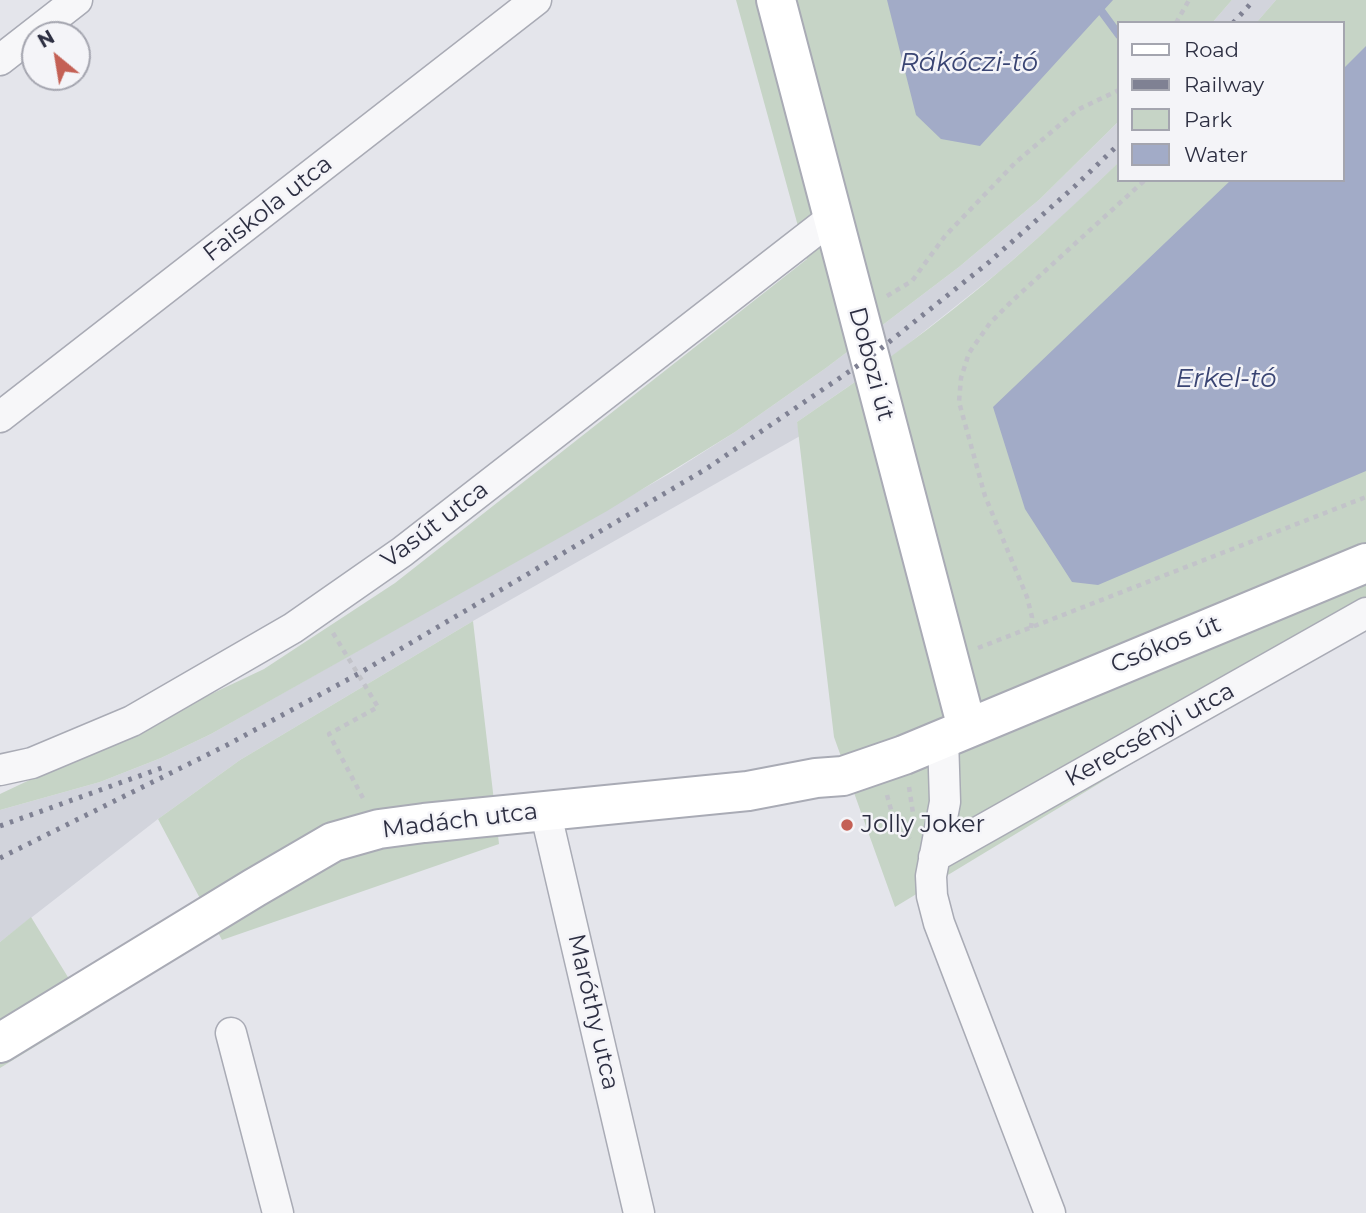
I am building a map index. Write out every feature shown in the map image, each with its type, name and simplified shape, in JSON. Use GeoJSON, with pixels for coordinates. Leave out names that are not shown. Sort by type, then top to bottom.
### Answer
{"type":"FeatureCollection","features":[{"type":"Feature","properties":{"kind":"main road","name":"Dobozi út"},"geometry":{"type":"LineString","coordinates":[[776,0],[950,659],[955,733]]}},
{"type":"Feature","properties":{"kind":"main road","name":"Csókos út"},"geometry":{"type":"LineString","coordinates":[[955,733],[1366,563]]}},
{"type":"Feature","properties":{"kind":"main road","name":"Madách utca"},"geometry":{"type":"LineString","coordinates":[[0,1044],[333,842],[379,829],[748,791],[816,778],[843,776],[904,755],[955,733]]}},
{"type":"Feature","properties":{"kind":"street"},"geometry":{"type":"LineString","coordinates":[[0,60],[77,0]]}},
{"type":"Feature","properties":{"kind":"street","name":"Faiskola utca"},"geometry":{"type":"LineString","coordinates":[[0,417],[536,0]]}},
{"type":"Feature","properties":{"kind":"street","name":"Vasút utca"},"geometry":{"type":"LineString","coordinates":[[0,770],[32,763],[132,721],[293,628],[402,552],[832,218]]}},
{"type":"Feature","properties":{"kind":"street","name":"Kerecsényi utca"},"geometry":{"type":"LineString","coordinates":[[933,857],[1366,613]]}},
{"type":"Feature","properties":{"kind":"street"},"geometry":{"type":"LineString","coordinates":[[955,733],[945,802],[933,857],[932,896],[939,923],[1050,1213]]}},
{"type":"Feature","properties":{"kind":"street","name":"Maróthy utca"},"geometry":{"type":"LineString","coordinates":[[545,810],[639,1213]]}},
{"type":"Feature","properties":{"kind":"street"},"geometry":{"type":"LineString","coordinates":[[231,1033],[278,1213]]}},
{"type":"Feature","properties":{"kind":"path"},"geometry":{"type":"LineString","coordinates":[[1177,21],[1189,0]]}},
{"type":"Feature","properties":{"kind":"path"},"geometry":{"type":"LineString","coordinates":[[854,299],[887,296],[912,281],[945,236],[1015,163],[1077,110],[1118,90]]}},
{"type":"Feature","properties":{"kind":"path"},"geometry":{"type":"LineString","coordinates":[[1031,628],[1032,617],[1027,597],[985,496],[959,402],[961,378],[970,353],[990,323],[1143,182]]}},
{"type":"Feature","properties":{"kind":"path"},"geometry":{"type":"LineString","coordinates":[[950,659],[1366,497]]}},
{"type":"Feature","properties":{"kind":"path"},"geometry":{"type":"LineString","coordinates":[[293,628],[307,648],[334,633],[378,707],[329,734],[379,829]]}},
{"type":"Feature","properties":{"kind":"path"},"geometry":{"type":"LineString","coordinates":[[904,755],[915,823]]}},
{"type":"Feature","properties":{"kind":"shaded area"},"geometry":{"type":"Polygon","coordinates":[[[1232,0],[1276,0],[1258,21],[1214,21],[1232,0]]]}},
{"type":"Feature","properties":{"kind":"shaded area"},"geometry":{"type":"Polygon","coordinates":[[[1118,122],[1118,163],[1000,271],[898,352],[797,422],[800,436],[473,621],[240,760],[158,819],[0,942],[0,810],[100,782],[161,758],[211,734],[669,474],[735,432],[826,368],[959,267],[1040,199],[1118,122]]]}},
{"type":"Feature","properties":{"kind":"green space"},"geometry":{"type":"Polygon","coordinates":[[[736,0],[1232,0],[1214,21],[1118,21],[1118,122],[1040,199],[959,267],[826,368],[735,432],[607,511],[211,734],[161,758],[100,782],[0,810],[0,794],[264,669],[395,583],[807,259],[736,0]]]}},
{"type":"Feature","properties":{"kind":"green space"},"geometry":{"type":"Polygon","coordinates":[[[1276,0],[1366,0],[1366,622],[895,907],[834,737],[797,422],[897,352],[984,285],[1118,163],[1118,182],[1345,182],[1345,21],[1258,21],[1276,0]]]}},
{"type":"Feature","properties":{"kind":"green space"},"geometry":{"type":"Polygon","coordinates":[[[473,621],[499,844],[222,940],[158,819],[240,760],[473,621]]]}},
{"type":"Feature","properties":{"kind":"green space"},"geometry":{"type":"Polygon","coordinates":[[[31,917],[90,1013],[0,1068],[0,942],[31,917]]]}},
{"type":"Feature","properties":{"kind":"water","name":"Rákóczi-tó"},"geometry":{"type":"Polygon","coordinates":[[[887,0],[1113,0],[980,146],[941,139],[916,115],[887,0]]]}},
{"type":"Feature","properties":{"kind":"water","name":"Erkel-tó"},"geometry":{"type":"Polygon","coordinates":[[[1366,46],[1366,471],[1098,585],[1072,582],[1025,509],[993,407],[1229,182],[1345,182],[1345,67],[1366,46]]]}},
{"type":"Feature","properties":{"kind":"waterway"},"geometry":{"type":"LineString","coordinates":[[1102,12],[1118,34]]}},
{"type":"Feature","properties":{"kind":"railway"},"geometry":{"type":"LineString","coordinates":[[1235,21],[1254,0]]}},
{"type":"Feature","properties":{"kind":"railway"},"geometry":{"type":"LineString","coordinates":[[0,858],[227,745],[358,674],[706,469],[869,358],[988,263],[1118,145]]}},
{"type":"Feature","properties":{"kind":"railway"},"geometry":{"type":"LineString","coordinates":[[0,826],[167,766]]}},
{"type":"Feature","properties":{"kind":"place","name":"Jolly Joker"},"geometry":{"type":"Point","coordinates":[847,825]}}]}
